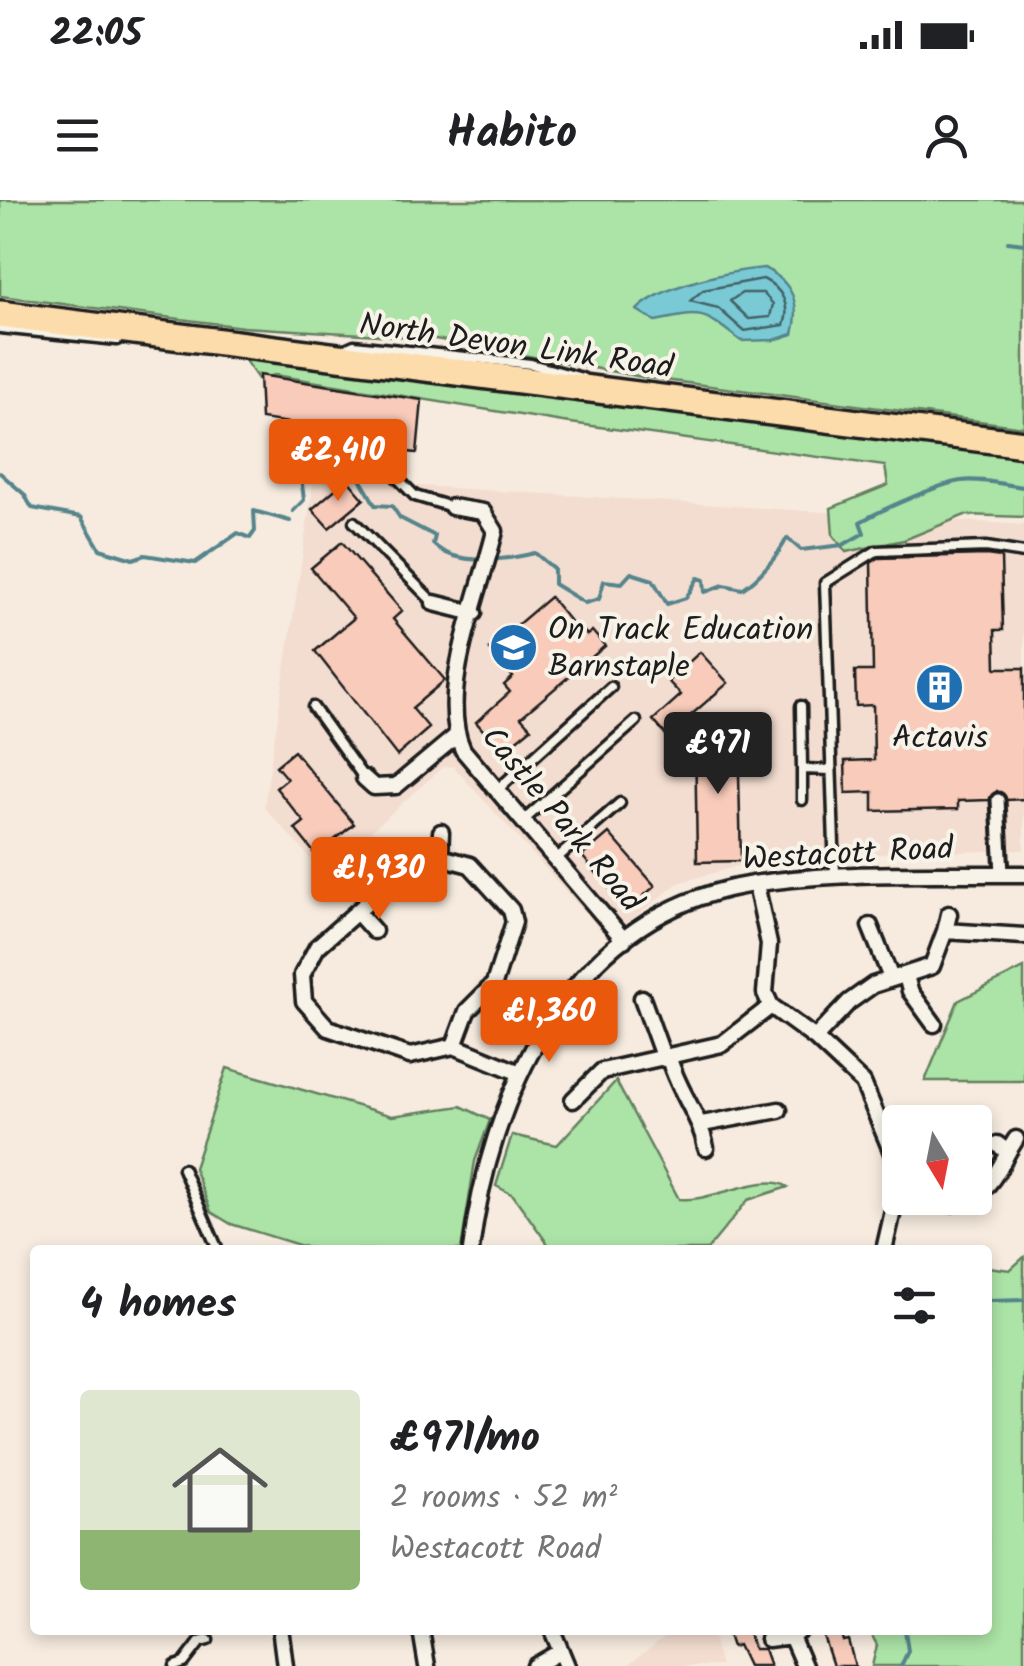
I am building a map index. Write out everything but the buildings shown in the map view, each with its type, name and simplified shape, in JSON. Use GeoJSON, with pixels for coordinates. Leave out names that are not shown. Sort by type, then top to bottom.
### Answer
{"type":"FeatureCollection","features":[{"type":"Feature","properties":{"kind":"highway","name":"North Devon Link Road"},"geometry":{"type":"LineString","coordinates":[[0,314],[1024,444]]}},
{"type":"Feature","properties":{"kind":"street","name":"Castle Park Road"},"geometry":{"type":"LineString","coordinates":[[452,506],[488,516],[496,531],[454,693],[456,736],[624,940]]}},
{"type":"Feature","properties":{"kind":"street"},"geometry":{"type":"LineString","coordinates":[[434,603],[474,613]]}},
{"type":"Feature","properties":{"kind":"street","name":"Castle Park Road"},"geometry":{"type":"LineString","coordinates":[[364,778],[374,787],[396,786],[456,736]]}},
{"type":"Feature","properties":{"kind":"street"},"geometry":{"type":"LineString","coordinates":[[998,800],[1002,874]]}},
{"type":"Feature","properties":{"kind":"street"},"geometry":{"type":"LineString","coordinates":[[440,856],[441,832]]}},
{"type":"Feature","properties":{"kind":"street"},"geometry":{"type":"LineString","coordinates":[[454,1046],[467,1011],[494,984],[514,922],[512,910],[470,865],[440,856],[410,866],[308,960],[302,985],[308,1009],[328,1028],[410,1056],[454,1046],[520,1073]]}},
{"type":"Feature","properties":{"kind":"street","name":"Westacott Road"},"geometry":{"type":"LineString","coordinates":[[471,1245],[490,1152],[520,1073],[561,1000],[624,940],[697,899],[756,884],[1024,874]]}},
{"type":"Feature","properties":{"kind":"street"},"geometry":{"type":"LineString","coordinates":[[756,884],[769,944],[764,980],[771,1006],[815,1038],[863,1083],[882,1127]]}},
{"type":"Feature","properties":{"kind":"street"},"geometry":{"type":"LineString","coordinates":[[357,912],[374,930]]}},
{"type":"Feature","properties":{"kind":"street"},"geometry":{"type":"LineString","coordinates":[[815,1038],[849,1002],[898,977],[932,966],[949,914]]}},
{"type":"Feature","properties":{"kind":"street"},"geometry":{"type":"LineString","coordinates":[[870,926],[898,977],[934,1024]]}},
{"type":"Feature","properties":{"kind":"street"},"geometry":{"type":"LineString","coordinates":[[945,931],[1024,936]]}},
{"type":"Feature","properties":{"kind":"street"},"geometry":{"type":"LineString","coordinates":[[642,998],[680,1091],[702,1124],[706,1148]]}},
{"type":"Feature","properties":{"kind":"street"},"geometry":{"type":"LineString","coordinates":[[573,1100],[602,1071],[722,1044],[771,1006]]}},
{"type":"Feature","properties":{"kind":"street"},"geometry":{"type":"LineString","coordinates":[[702,1124],[779,1110]]}},
{"type":"Feature","properties":{"kind":"street"},"geometry":{"type":"LineString","coordinates":[[992,1179],[1007,1145]]}},
{"type":"Feature","properties":{"kind":"street"},"geometry":{"type":"LineString","coordinates":[[885,1245],[892,1215]]}},
{"type":"Feature","properties":{"kind":"street"},"geometry":{"type":"LineString","coordinates":[[280,1635],[285,1666]]}},
{"type":"Feature","properties":{"kind":"street"},"geometry":{"type":"LineString","coordinates":[[423,1635],[427,1666]]}},
{"type":"Feature","properties":{"kind":"street"},"geometry":{"type":"LineString","coordinates":[[535,1666],[564,1659],[554,1635]]}},
{"type":"Feature","properties":{"kind":"street"},"geometry":{"type":"LineString","coordinates":[[768,1638],[784,1635]]}},
{"type":"Feature","properties":{"kind":"street"},"geometry":{"type":"LineString","coordinates":[[796,1635],[804,1666]]}},
{"type":"Feature","properties":{"kind":"lane"},"geometry":{"type":"LineString","coordinates":[[0,328],[102,342],[186,338]]}},
{"type":"Feature","properties":{"kind":"lane"},"geometry":{"type":"LineString","coordinates":[[346,440],[372,452],[415,496],[452,506]]}},
{"type":"Feature","properties":{"kind":"lane"},"geometry":{"type":"LineString","coordinates":[[354,522],[434,603]]}},
{"type":"Feature","properties":{"kind":"lane"},"geometry":{"type":"LineString","coordinates":[[835,879],[825,583],[876,551],[986,548],[1024,553]]}},
{"type":"Feature","properties":{"kind":"lane"},"geometry":{"type":"LineString","coordinates":[[497,790],[611,687]]}},
{"type":"Feature","properties":{"kind":"lane"},"geometry":{"type":"LineString","coordinates":[[801,706],[802,800]]}},
{"type":"Feature","properties":{"kind":"lane"},"geometry":{"type":"LineString","coordinates":[[313,707],[364,778]]}},
{"type":"Feature","properties":{"kind":"lane"},"geometry":{"type":"LineString","coordinates":[[522,820],[636,722]]}},
{"type":"Feature","properties":{"kind":"lane"},"geometry":{"type":"LineString","coordinates":[[802,769],[831,770]]}},
{"type":"Feature","properties":{"kind":"lane"},"geometry":{"type":"LineString","coordinates":[[556,860],[620,803]]}},
{"type":"Feature","properties":{"kind":"lane"},"geometry":{"type":"LineString","coordinates":[[184,1169],[216,1245]]}},
{"type":"Feature","properties":{"kind":"lane"},"geometry":{"type":"LineString","coordinates":[[175,1666],[184,1663],[200,1642],[208,1640]]}},
{"type":"Feature","properties":{"kind":"shaded area"},"geometry":{"type":"Polygon","coordinates":[[[314,479],[1024,525],[1024,850],[770,857],[678,883],[608,938],[453,766],[443,767],[324,873],[264,807],[314,479]]]}},
{"type":"Feature","properties":{"kind":"shaded area"},"geometry":{"type":"Polygon","coordinates":[[[667,1635],[712,1635],[721,1666],[627,1666],[667,1635]]]}},
{"type":"Feature","properties":{"kind":"green space"},"geometry":{"type":"Polygon","coordinates":[[[0,200],[1024,200],[1024,427],[642,377],[430,338],[243,327],[0,296],[0,200]]]}},
{"type":"Feature","properties":{"kind":"green space"},"geometry":{"type":"Polygon","coordinates":[[[267,358],[1024,451],[1024,517],[965,515],[904,540],[846,552],[833,535],[831,508],[888,485],[885,466],[563,422],[275,375],[258,379],[244,359],[267,358]]]}},
{"type":"Feature","properties":{"kind":"green space"},"geometry":{"type":"Polygon","coordinates":[[[1024,968],[1024,1081],[925,1081],[958,1001],[1024,968]]]}},
{"type":"Feature","properties":{"kind":"green space"},"geometry":{"type":"Polygon","coordinates":[[[227,1068],[392,1116],[461,1106],[490,1120],[475,1161],[462,1245],[299,1245],[231,1224],[211,1212],[194,1168],[227,1068]]]}},
{"type":"Feature","properties":{"kind":"green space"},"geometry":{"type":"Polygon","coordinates":[[[616,1081],[679,1199],[766,1183],[788,1187],[748,1200],[711,1245],[548,1245],[513,1195],[496,1186],[512,1135],[557,1145],[616,1081]]]}},
{"type":"Feature","properties":{"kind":"green space"},"geometry":{"type":"Polygon","coordinates":[[[1024,1257],[1024,1666],[872,1666],[877,1645],[872,1635],[992,1635],[992,1268],[1010,1270],[1024,1257]]]}},
{"type":"Feature","properties":{"kind":"water"},"geometry":{"type":"Polygon","coordinates":[[[764,268],[782,280],[792,295],[796,313],[793,334],[774,340],[741,341],[702,316],[655,321],[637,310],[679,287],[764,268]]]}},
{"type":"Feature","properties":{"kind":"waterway"},"geometry":{"type":"LineString","coordinates":[[1008,242],[1024,244]]}},
{"type":"Feature","properties":{"kind":"waterway"},"geometry":{"type":"LineString","coordinates":[[293,511],[304,500],[300,468],[322,461],[341,462],[356,474],[375,505],[392,506],[400,518],[435,536],[433,544],[443,551],[482,560],[535,553],[554,569],[554,584],[585,603],[599,599],[604,581],[622,583],[631,573],[653,580],[667,604],[686,598],[698,578],[704,580],[705,592],[724,585],[742,589],[768,566],[787,538],[801,550],[843,545],[864,533],[860,522],[951,483],[968,480],[1024,487]]}},
{"type":"Feature","properties":{"kind":"waterway"},"geometry":{"type":"LineString","coordinates":[[0,473],[24,494],[32,508],[81,517],[100,549],[133,559],[145,555],[195,563],[238,533],[250,538],[255,531],[254,511],[290,521]]}},
{"type":"Feature","properties":{"kind":"waterway"},"geometry":{"type":"LineString","coordinates":[[992,1301],[1024,1300]]}},
{"type":"Feature","properties":{"kind":"waterway"},"geometry":{"type":"LineString","coordinates":[[901,1666],[908,1651],[906,1635]]}},
{"type":"Feature","properties":{"kind":"place","name":"On Track Education Barnstaple"},"geometry":{"type":"Point","coordinates":[513,648]}},
{"type":"Feature","properties":{"kind":"place","name":"Actavis"},"geometry":{"type":"Point","coordinates":[940,688]}}]}
